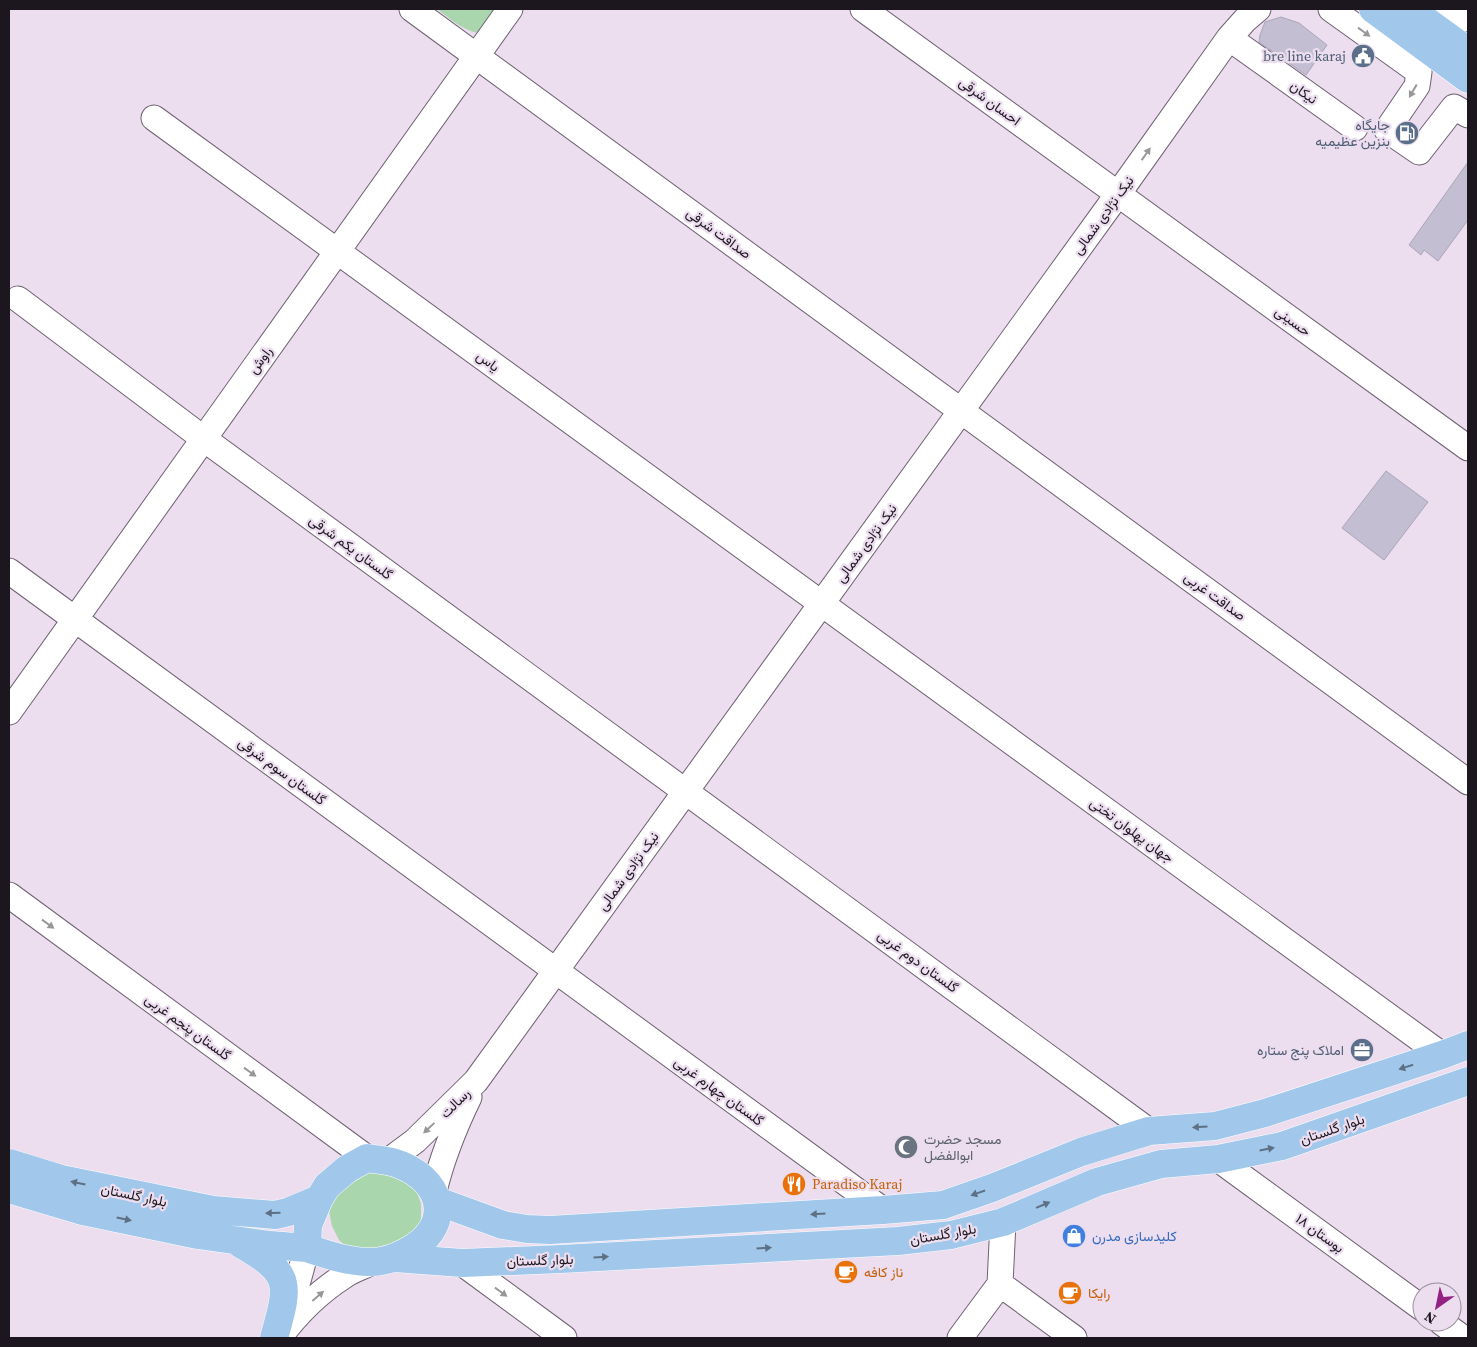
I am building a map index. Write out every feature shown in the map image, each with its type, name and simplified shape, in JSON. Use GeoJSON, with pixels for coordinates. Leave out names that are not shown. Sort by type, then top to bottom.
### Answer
{"type":"FeatureCollection","features":[{"type":"Feature","properties":{"kind":"main road"},"geometry":{"type":"LineString","coordinates":[[1372,9],[1468,79]]}},
{"type":"Feature","properties":{"kind":"main road"},"geometry":{"type":"LineString","coordinates":[[1410,9],[1468,51]]}},
{"type":"Feature","properties":{"kind":"main road","name":"بلوار گلستان"},"geometry":{"type":"LineString","coordinates":[[436,1196],[503,1225],[527,1230],[943,1205],[992,1188],[1081,1152],[1149,1131],[1215,1126],[1265,1114],[1442,1056],[1468,1045]]}},
{"type":"Feature","properties":{"kind":"main road","name":"بلوار گلستان"},"geometry":{"type":"LineString","coordinates":[[384,1260],[462,1263],[561,1259],[898,1241],[951,1235],[1003,1222],[1097,1182],[1160,1164],[1218,1159],[1282,1146],[1468,1081]]}},
{"type":"Feature","properties":{"kind":"main road"},"geometry":{"type":"LineString","coordinates":[[378,1159],[401,1164],[412,1170],[428,1184],[436,1196],[438,1216],[433,1229],[425,1240],[414,1248],[384,1260],[346,1260],[307,1248],[308,1225],[319,1199],[327,1186],[346,1169],[378,1159]]}},
{"type":"Feature","properties":{"kind":"main road","name":"بلوار گلستان"},"geometry":{"type":"LineString","coordinates":[[9,1163],[61,1179],[213,1210],[274,1215],[288,1212],[319,1199]]}},
{"type":"Feature","properties":{"kind":"main road","name":"بلوار گلستان"},"geometry":{"type":"LineString","coordinates":[[9,1189],[84,1211],[198,1235],[307,1248]]}},
{"type":"Feature","properties":{"kind":"main road"},"geometry":{"type":"LineString","coordinates":[[503,1225],[495,1230],[490,1238],[490,1248],[495,1256],[504,1261]]}},
{"type":"Feature","properties":{"kind":"main road"},"geometry":{"type":"LineString","coordinates":[[234,1240],[261,1256],[277,1269],[282,1279],[285,1295],[279,1336]]}},
{"type":"Feature","properties":{"kind":"street","name":"صداقت شرقی"},"geometry":{"type":"LineString","coordinates":[[412,9],[961,411]]}},
{"type":"Feature","properties":{"kind":"street","name":"راوش"},"geometry":{"type":"LineString","coordinates":[[9,712],[510,9]]}},
{"type":"Feature","properties":{"kind":"street","name":"احسان شرقی"},"geometry":{"type":"LineString","coordinates":[[863,9],[1118,194]]}},
{"type":"Feature","properties":{"kind":"street","name":"نیک نژادی شمالی"},"geometry":{"type":"LineString","coordinates":[[476,1081],[1229,38],[1258,9]]}},
{"type":"Feature","properties":{"kind":"street"},"geometry":{"type":"LineString","coordinates":[[1331,9],[1419,72],[1417,86],[1387,130],[1419,152],[1454,107],[1468,114]]}},
{"type":"Feature","properties":{"kind":"street"},"geometry":{"type":"LineString","coordinates":[[1434,9],[1459,13],[1468,19]]}},
{"type":"Feature","properties":{"kind":"street","name":"نیکان"},"geometry":{"type":"LineString","coordinates":[[1229,38],[1355,128]]}},
{"type":"Feature","properties":{"kind":"street","name":"یاس"},"geometry":{"type":"LineString","coordinates":[[154,118],[822,604]]}},
{"type":"Feature","properties":{"kind":"street","name":"حسینی"},"geometry":{"type":"LineString","coordinates":[[1118,194],[1468,448]]}},
{"type":"Feature","properties":{"kind":"street","name":"گلستان یکم شرقی"},"geometry":{"type":"LineString","coordinates":[[18,299],[204,439],[686,792]]}},
{"type":"Feature","properties":{"kind":"street","name":"صداقت غربی"},"geometry":{"type":"LineString","coordinates":[[961,411],[1468,782]]}},
{"type":"Feature","properties":{"kind":"street","name":"گلستان سوم شرقی"},"geometry":{"type":"LineString","coordinates":[[9,571],[556,971]]}},
{"type":"Feature","properties":{"kind":"street","name":"جهان پهلوان تختی"},"geometry":{"type":"LineString","coordinates":[[822,604],[1442,1056]]}},
{"type":"Feature","properties":{"kind":"street","name":"گلستان دوم غربی"},"geometry":{"type":"LineString","coordinates":[[686,792],[1149,1131]]}},
{"type":"Feature","properties":{"kind":"street","name":"گلستان پنجم غربی"},"geometry":{"type":"LineString","coordinates":[[9,895],[378,1159]]}},
{"type":"Feature","properties":{"kind":"street","name":"گلستان چهارم غربی"},"geometry":{"type":"LineString","coordinates":[[556,971],[883,1210]]}},
{"type":"Feature","properties":{"kind":"street","name":"رسالت"},"geometry":{"type":"LineString","coordinates":[[378,1159],[415,1141],[476,1081]]}},
{"type":"Feature","properties":{"kind":"street","name":"رسالت"},"geometry":{"type":"LineString","coordinates":[[436,1196],[441,1163],[452,1133],[476,1081]]}},
{"type":"Feature","properties":{"kind":"street","name":"بوستان ۱۸"},"geometry":{"type":"LineString","coordinates":[[1218,1159],[1412,1301]]}},
{"type":"Feature","properties":{"kind":"street"},"geometry":{"type":"LineString","coordinates":[[960,1338],[1000,1284],[1003,1222]]}},
{"type":"Feature","properties":{"kind":"street"},"geometry":{"type":"LineString","coordinates":[[279,1336],[307,1248]]}},
{"type":"Feature","properties":{"kind":"street"},"geometry":{"type":"LineString","coordinates":[[279,1336],[306,1308],[344,1275],[384,1260]]}},
{"type":"Feature","properties":{"kind":"street"},"geometry":{"type":"LineString","coordinates":[[462,1263],[564,1338]]}},
{"type":"Feature","properties":{"kind":"street"},"geometry":{"type":"LineString","coordinates":[[1000,1284],[1074,1338]]}},
{"type":"Feature","properties":{"kind":"green space"},"geometry":{"type":"Polygon","coordinates":[[[437,9],[508,9],[484,34],[464,28],[437,9]]]}},
{"type":"Feature","properties":{"kind":"green space"},"geometry":{"type":"Polygon","coordinates":[[[379,1165],[416,1189],[421,1204],[421,1219],[416,1234],[394,1254],[350,1250],[339,1240],[332,1226],[329,1211],[331,1197],[338,1183],[379,1165]]]}},
{"type":"Feature","properties":{"kind":"building"},"geometry":{"type":"Polygon","coordinates":[[[1281,17],[1299,23],[1327,45],[1306,75],[1259,42],[1265,22],[1281,17]]]}},
{"type":"Feature","properties":{"kind":"building"},"geometry":{"type":"Polygon","coordinates":[[[1468,162],[1468,220],[1438,261],[1424,250],[1421,255],[1409,245],[1468,162]]]}},
{"type":"Feature","properties":{"kind":"building"},"geometry":{"type":"Polygon","coordinates":[[[1386,471],[1428,502],[1384,560],[1342,528],[1386,471]]]}},
{"type":"Feature","properties":{"kind":"place","name":"bre line karaj"},"geometry":{"type":"Point","coordinates":[1363,56]}},
{"type":"Feature","properties":{"kind":"place","name":"جایگاه بنزین عظیمیه"},"geometry":{"type":"Point","coordinates":[1407,133]}},
{"type":"Feature","properties":{"kind":"place","name":"املاک پنج ستاره"},"geometry":{"type":"Point","coordinates":[1362,1050]}},
{"type":"Feature","properties":{"kind":"place","name":"مسجد حضرت ابوالفضل"},"geometry":{"type":"Point","coordinates":[906,1147]}},
{"type":"Feature","properties":{"kind":"place","name":"Paradiso Karaj"},"geometry":{"type":"Point","coordinates":[794,1184]}},
{"type":"Feature","properties":{"kind":"place","name":"کلیدسازی مدرن"},"geometry":{"type":"Point","coordinates":[1074,1236]}},
{"type":"Feature","properties":{"kind":"place","name":"ناز کافه"},"geometry":{"type":"Point","coordinates":[846,1272]}},
{"type":"Feature","properties":{"kind":"place","name":"رایکا"},"geometry":{"type":"Point","coordinates":[1070,1293]}}]}
